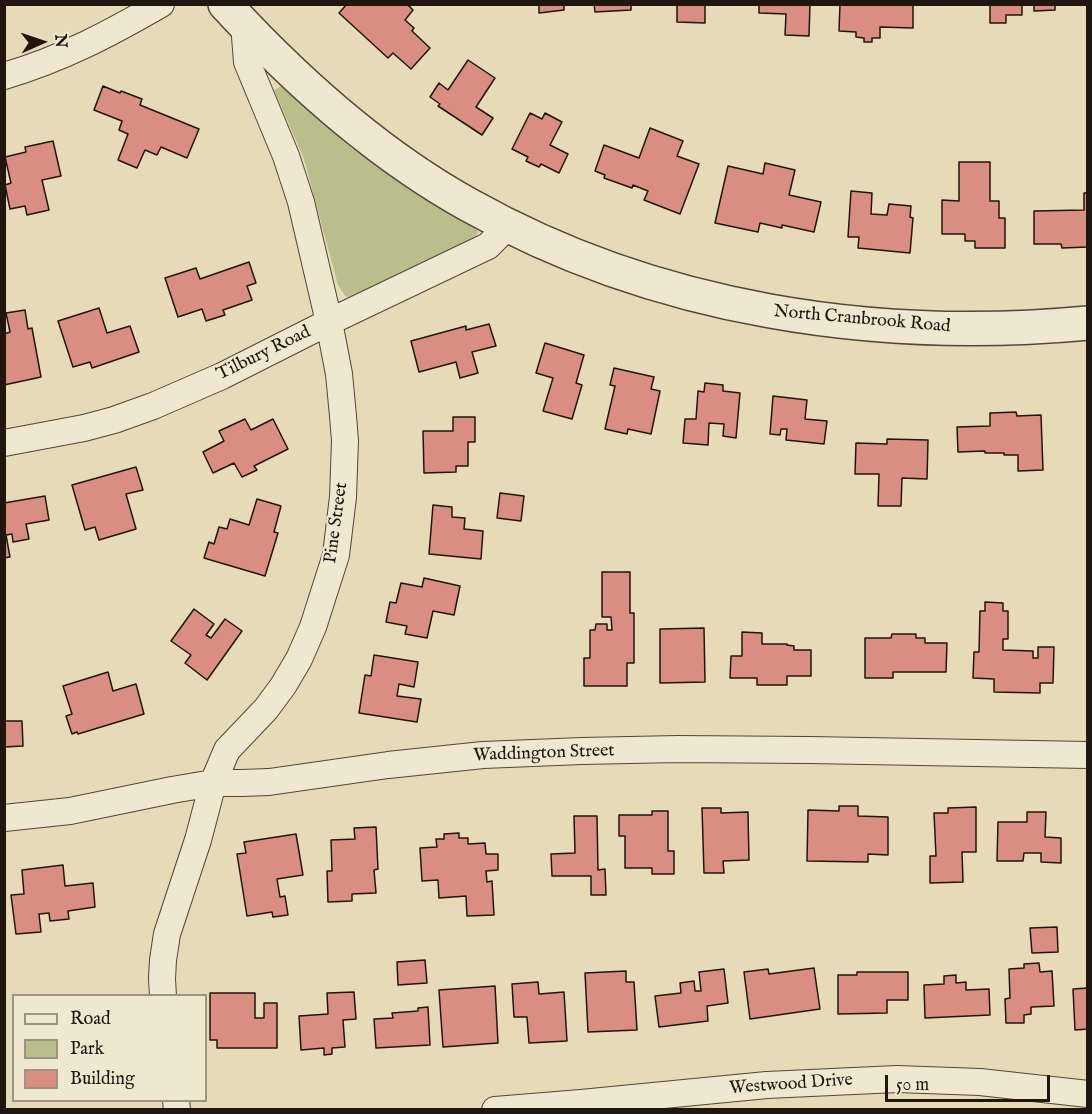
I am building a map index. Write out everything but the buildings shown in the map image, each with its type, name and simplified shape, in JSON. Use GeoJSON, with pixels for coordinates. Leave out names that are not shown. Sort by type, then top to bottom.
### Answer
{"type":"FeatureCollection","features":[{"type":"Feature","properties":{"kind":"street"},"geometry":{"type":"LineString","coordinates":[[4,76],[60,57],[104,37],[161,4]]}},
{"type":"Feature","properties":{"kind":"street","name":"North Cranbrook Road"},"geometry":{"type":"LineString","coordinates":[[234,14],[317,94],[361,131],[440,188],[508,226],[603,268],[694,296],[758,310],[822,320],[948,329],[1028,328],[1088,323]]}},
{"type":"Feature","properties":{"kind":"street","name":"Pine Street"},"geometry":{"type":"LineString","coordinates":[[163,994],[163,960],[167,934],[198,840],[213,783],[227,750],[266,709],[299,659],[313,627],[336,555],[343,497],[345,441],[339,374],[329,322],[301,201],[286,156],[247,62],[234,14]]}},
{"type":"Feature","properties":{"kind":"street","name":"Tilbury Road"},"geometry":{"type":"LineString","coordinates":[[4,443],[84,428],[153,406],[222,376],[488,246],[508,226]]}},
{"type":"Feature","properties":{"kind":"street","name":"Waddington Street"},"geometry":{"type":"LineString","coordinates":[[4,818],[70,811],[213,783],[269,782],[388,765],[483,755],[678,749],[1088,755]]}},
{"type":"Feature","properties":{"kind":"street","name":"Westwood Drive"},"geometry":{"type":"LineString","coordinates":[[495,1110],[581,1104],[768,1085],[897,1079],[980,1082],[1088,1094]]}},
{"type":"Feature","properties":{"kind":"green space"},"geometry":{"type":"Polygon","coordinates":[[[282,86],[351,148],[421,194],[475,224],[478,233],[466,245],[353,297],[345,296],[338,285],[304,159],[274,90],[282,86]]]}}]}
